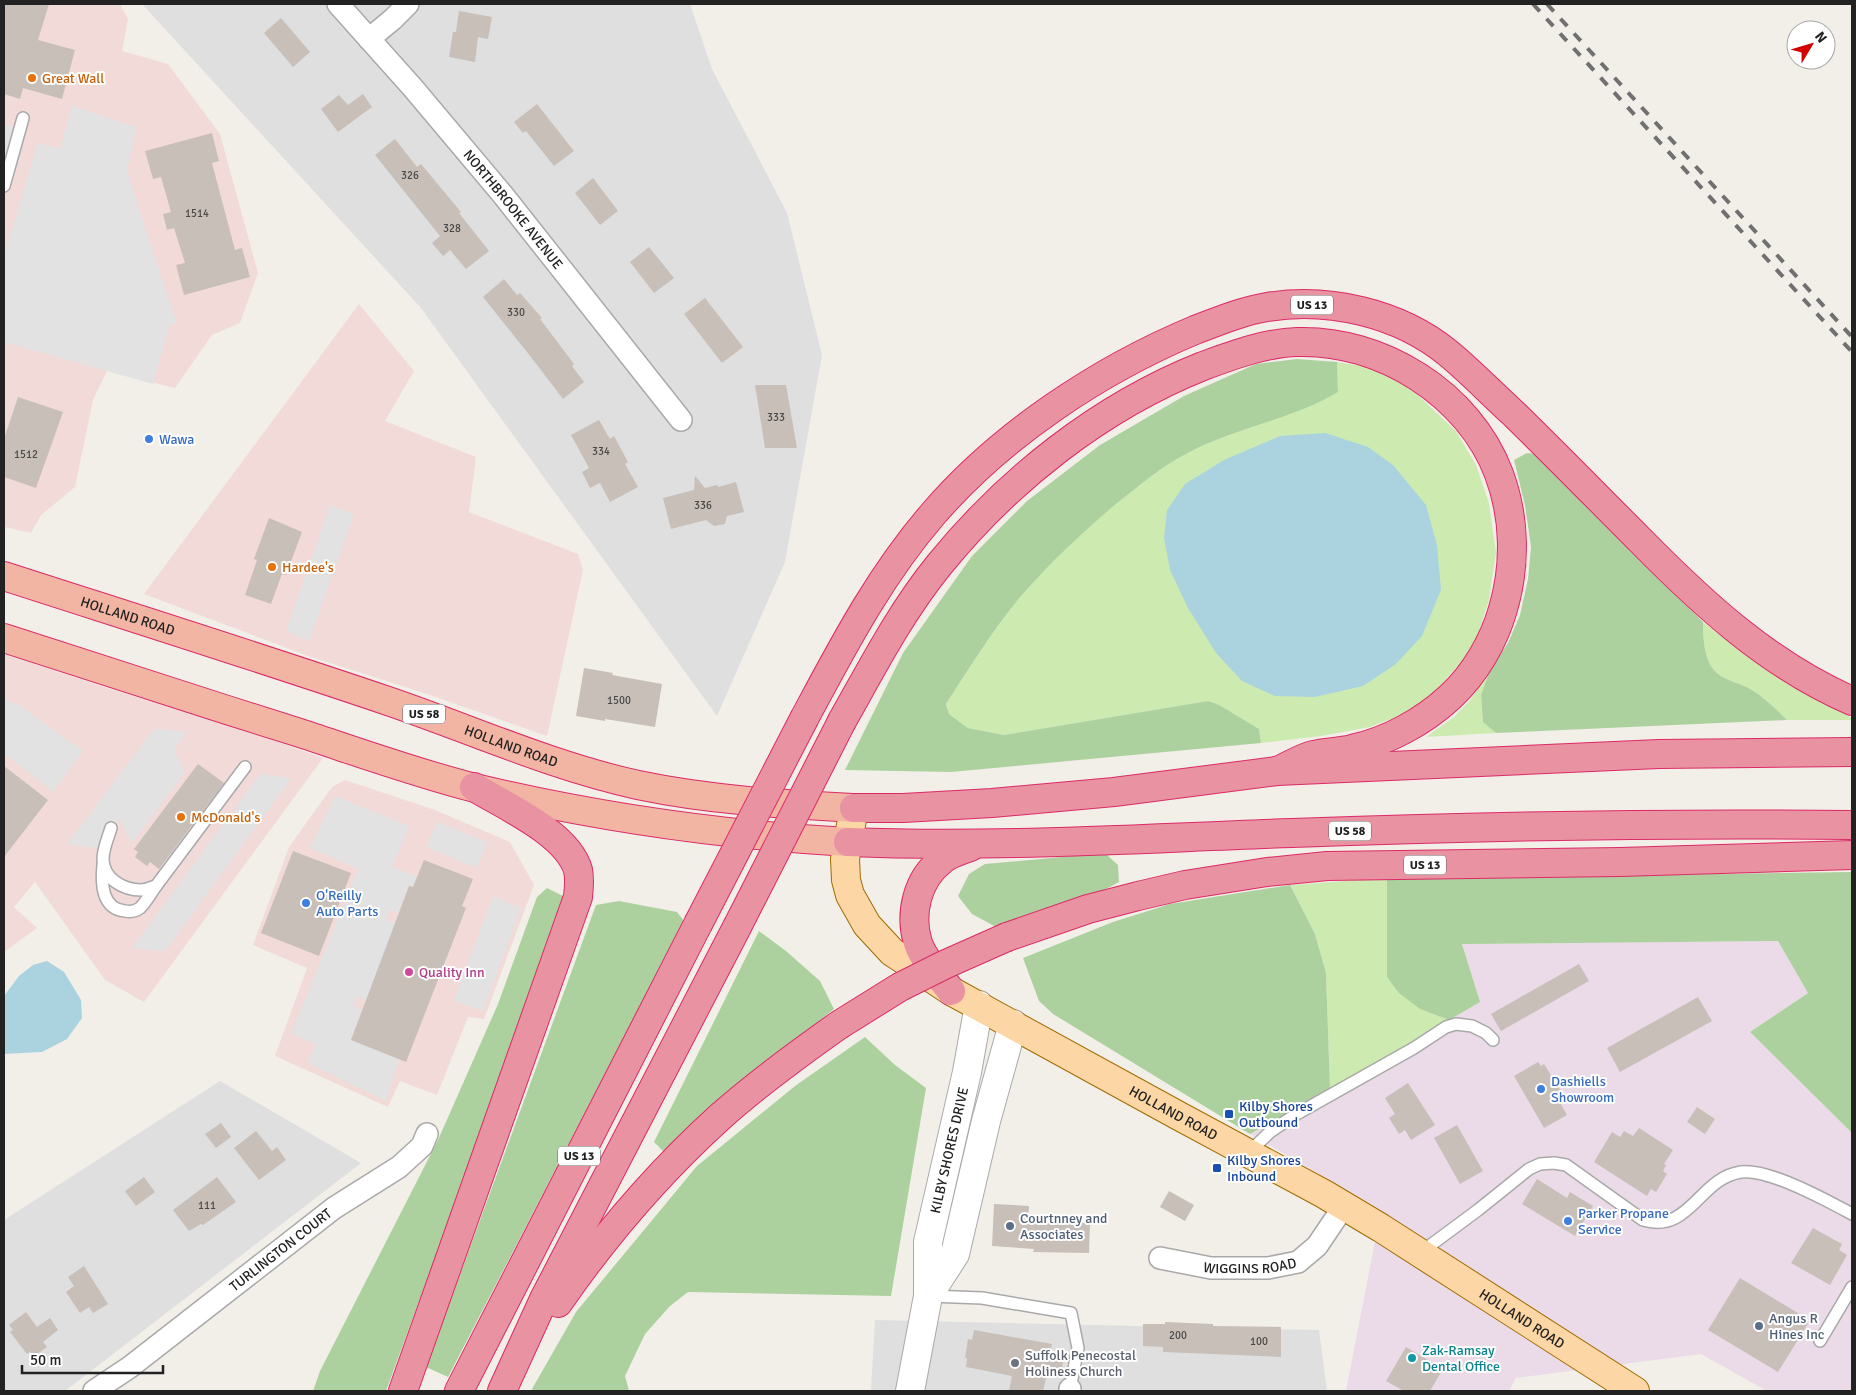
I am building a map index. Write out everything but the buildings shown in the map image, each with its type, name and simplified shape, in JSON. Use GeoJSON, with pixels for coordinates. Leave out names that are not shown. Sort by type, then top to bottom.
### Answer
{"type":"FeatureCollection","features":[{"type":"Feature","properties":{"kind":"highway","name":"US 13"},"geometry":{"type":"LineString","coordinates":[[460,1390],[805,717],[870,598],[933,514],[967,478],[1004,445],[1076,392],[1120,365],[1157,346],[1214,323],[1255,310],[1295,304],[1334,306],[1366,312],[1396,322],[1420,334],[1447,352],[1547,446],[1687,587],[1734,629],[1767,654],[1809,681],[1852,701]]}},
{"type":"Feature","properties":{"kind":"highway"},"geometry":{"type":"LineString","coordinates":[[502,1391],[544,1299],[842,721],[897,624],[938,566],[975,524],[1007,492],[1050,455],[1103,418],[1144,393],[1179,376],[1225,358],[1268,346],[1297,342],[1327,343],[1351,347],[1379,356],[1429,384],[1453,405],[1474,430],[1492,457],[1499,475],[1509,513],[1512,561],[1508,592],[1500,621],[1487,649],[1451,697],[1428,714],[1394,734],[1352,749],[1312,756],[1277,771]]}},
{"type":"Feature","properties":{"kind":"highway","name":"HOLLAND ROAD"},"geometry":{"type":"LineString","coordinates":[[4,576],[274,663],[515,747],[609,777],[645,786],[709,796],[780,804],[854,808]]}},
{"type":"Feature","properties":{"kind":"highway","name":"US 58"},"geometry":{"type":"LineString","coordinates":[[4,638],[207,705],[474,787],[586,811],[675,825],[808,840],[978,844],[1426,828],[1632,825],[1852,825]]}},
{"type":"Feature","properties":{"kind":"highway","name":"US 58"},"geometry":{"type":"LineString","coordinates":[[854,808],[903,808],[992,803],[1114,792],[1277,771],[1659,754],[1852,752]]}},
{"type":"Feature","properties":{"kind":"highway"},"geometry":{"type":"LineString","coordinates":[[405,1386],[578,897],[578,870],[571,856],[562,845],[537,825],[474,787]]}},
{"type":"Feature","properties":{"kind":"highway"},"geometry":{"type":"LineString","coordinates":[[951,990],[926,958],[919,944],[916,930],[916,903],[924,879],[934,867],[952,854],[978,844]]}},
{"type":"Feature","properties":{"kind":"highway","name":"US 13"},"geometry":{"type":"LineString","coordinates":[[502,1391],[588,1259],[659,1178],[721,1116],[791,1059],[839,1025],[900,987],[1007,937],[1088,909],[1185,885],[1327,866],[1620,862],[1852,855]]}},
{"type":"Feature","properties":{"kind":"main road","name":"HOLLAND ROAD"},"geometry":{"type":"LineString","coordinates":[[854,808],[846,859],[846,880],[850,895],[867,925],[892,952],[951,990],[1344,1206],[1635,1391]]}},
{"type":"Feature","properties":{"kind":"street","name":"NORTHBROOKE AVENUE"},"geometry":{"type":"LineString","coordinates":[[338,4],[413,88],[503,195],[681,420]]}},
{"type":"Feature","properties":{"kind":"street"},"geometry":{"type":"LineString","coordinates":[[369,39],[408,4]]}},
{"type":"Feature","properties":{"kind":"street","name":"KILBY SHORES DRIVE"},"geometry":{"type":"LineString","coordinates":[[910,1391],[928,1296],[928,1242],[967,1072],[979,1005]]}},
{"type":"Feature","properties":{"kind":"street","name":"KILBY SHORES DRIVE"},"geometry":{"type":"LineString","coordinates":[[928,1296],[955,1254],[986,1121],[1013,1024]]}},
{"type":"Feature","properties":{"kind":"street","name":"TURLINGTON COURT"},"geometry":{"type":"LineString","coordinates":[[94,1391],[130,1367],[334,1208],[399,1167],[422,1146],[427,1134]]}},
{"type":"Feature","properties":{"kind":"street","name":"WIGGINS ROAD"},"geometry":{"type":"LineString","coordinates":[[1160,1258],[1211,1268],[1268,1268],[1298,1262],[1317,1246],[1344,1206]]}},
{"type":"Feature","properties":{"kind":"street"},"geometry":{"type":"LineString","coordinates":[[124,1391],[124,1377],[130,1367]]}},
{"type":"Feature","properties":{"kind":"lane"},"geometry":{"type":"LineString","coordinates":[[4,186],[23,118]]}},
{"type":"Feature","properties":{"kind":"lane"},"geometry":{"type":"LineString","coordinates":[[111,828],[103,858],[102,878],[104,895],[110,905],[119,911],[131,912],[139,909],[245,767]]}},
{"type":"Feature","properties":{"kind":"lane"},"geometry":{"type":"LineString","coordinates":[[103,858],[106,872],[113,881],[127,888],[143,890],[156,886]]}},
{"type":"Feature","properties":{"kind":"lane"},"geometry":{"type":"LineString","coordinates":[[1248,1153],[1270,1132],[1295,1115],[1414,1048],[1446,1027],[1456,1024],[1472,1026],[1486,1033],[1493,1040]]}},
{"type":"Feature","properties":{"kind":"lane"},"geometry":{"type":"LineString","coordinates":[[1420,1253],[1530,1169],[1540,1164],[1554,1163],[1566,1165],[1643,1220],[1655,1223],[1665,1223],[1676,1218],[1718,1180],[1743,1172],[1754,1172],[1804,1189],[1852,1214]]}},
{"type":"Feature","properties":{"kind":"lane"},"geometry":{"type":"LineString","coordinates":[[1820,1341],[1852,1287]]}},
{"type":"Feature","properties":{"kind":"lane"},"geometry":{"type":"LineString","coordinates":[[928,1296],[982,1298],[1071,1313],[1078,1348],[1070,1390]]}},
{"type":"Feature","properties":{"kind":"shaded area"},"geometry":{"type":"Polygon","coordinates":[[[4,4],[120,4],[128,19],[122,51],[168,64],[220,134],[258,273],[240,323],[212,335],[175,388],[107,371],[93,400],[75,487],[41,515],[31,533],[4,527],[4,4]]]}},
{"type":"Feature","properties":{"kind":"shaded area"},"geometry":{"type":"Polygon","coordinates":[[[142,4],[690,4],[712,69],[787,213],[822,355],[785,562],[717,716],[421,308],[142,4]]]}},
{"type":"Feature","properties":{"kind":"shaded area"},"geometry":{"type":"Polygon","coordinates":[[[72,106],[136,127],[127,172],[177,325],[170,323],[153,384],[4,342],[4,256],[38,143],[60,149],[72,106]]]}},
{"type":"Feature","properties":{"kind":"shaded area"},"geometry":{"type":"Polygon","coordinates":[[[4,124],[20,128],[4,186],[4,124]]]}},
{"type":"Feature","properties":{"kind":"shaded area"},"geometry":{"type":"Polygon","coordinates":[[[359,304],[414,371],[385,421],[476,457],[469,512],[578,554],[583,570],[547,736],[421,692],[308,656],[144,594],[359,304]]]}},
{"type":"Feature","properties":{"kind":"shaded area"},"geometry":{"type":"Polygon","coordinates":[[[330,505],[354,514],[309,641],[286,631],[330,505]]]}},
{"type":"Feature","properties":{"kind":"shaded area"},"geometry":{"type":"Polygon","coordinates":[[[4,654],[226,724],[323,758],[144,1002],[105,980],[35,882],[14,907],[37,928],[4,952],[4,654]]]}},
{"type":"Feature","properties":{"kind":"shaded area"},"geometry":{"type":"Polygon","coordinates":[[[4,699],[19,705],[83,751],[53,792],[4,753],[4,699]]]}},
{"type":"Feature","properties":{"kind":"shaded area"},"geometry":{"type":"Polygon","coordinates":[[[154,729],[187,732],[174,749],[185,772],[132,843],[119,819],[96,848],[67,844],[154,729]]]}},
{"type":"Feature","properties":{"kind":"shaded area"},"geometry":{"type":"Polygon","coordinates":[[[261,773],[291,779],[165,951],[132,948],[261,773]]]}},
{"type":"Feature","properties":{"kind":"shaded area"},"geometry":{"type":"Polygon","coordinates":[[[345,780],[435,810],[510,842],[534,885],[484,1019],[468,1017],[437,1095],[400,1081],[388,1107],[275,1056],[307,968],[253,945],[289,847],[332,787],[345,780]]]}},
{"type":"Feature","properties":{"kind":"shaded area"},"geometry":{"type":"Polygon","coordinates":[[[335,796],[409,826],[392,867],[417,877],[413,887],[409,886],[399,913],[389,910],[386,920],[396,924],[366,1000],[357,996],[353,1006],[362,1010],[351,1040],[399,1059],[386,1101],[308,1063],[316,1044],[291,1034],[358,869],[310,848],[335,796]]]}},
{"type":"Feature","properties":{"kind":"shaded area"},"geometry":{"type":"Polygon","coordinates":[[[437,822],[487,842],[477,868],[426,847],[437,822]]]}},
{"type":"Feature","properties":{"kind":"shaded area"},"geometry":{"type":"Polygon","coordinates":[[[493,896],[521,908],[483,1011],[454,1001],[493,896]]]}},
{"type":"Feature","properties":{"kind":"shaded area"},"geometry":{"type":"Polygon","coordinates":[[[1778,941],[1808,993],[1750,1032],[1852,1133],[1852,1391],[1767,1391],[1701,1354],[1516,1378],[1509,1391],[1346,1391],[1381,1210],[1250,1134],[1479,1002],[1462,944],[1778,941]]]}},
{"type":"Feature","properties":{"kind":"shaded area"},"geometry":{"type":"Polygon","coordinates":[[[220,1081],[361,1163],[65,1391],[4,1391],[4,1220],[220,1081]]]}},
{"type":"Feature","properties":{"kind":"shaded area"},"geometry":{"type":"Polygon","coordinates":[[[875,1320],[1319,1330],[1327,1391],[871,1391],[875,1320]]]}},
{"type":"Feature","properties":{"kind":"green space"},"geometry":{"type":"Polygon","coordinates":[[[1297,359],[1337,362],[1338,392],[1302,410],[1225,436],[1178,458],[1117,503],[1068,547],[1022,595],[992,634],[946,704],[949,714],[968,728],[1004,735],[1208,701],[1219,705],[1259,729],[1261,743],[951,772],[845,770],[903,653],[972,556],[1027,501],[1100,445],[1184,396],[1256,364],[1297,359]]]}},
{"type":"Feature","properties":{"kind":"green space"},"geometry":{"type":"Polygon","coordinates":[[[1337,362],[1379,369],[1406,384],[1456,431],[1476,465],[1489,503],[1496,552],[1489,600],[1477,637],[1462,661],[1431,696],[1401,715],[1370,727],[1321,736],[1261,743],[1259,729],[1208,701],[1004,735],[968,728],[949,714],[946,704],[1002,621],[1039,576],[1099,517],[1143,482],[1188,453],[1225,436],[1302,410],[1338,392],[1337,362]]]}},
{"type":"Feature","properties":{"kind":"green space"},"geometry":{"type":"Polygon","coordinates":[[[1527,453],[1537,454],[1703,622],[1707,656],[1709,663],[1717,673],[1757,693],[1787,720],[1496,733],[1483,722],[1481,695],[1490,670],[1508,643],[1520,615],[1528,579],[1531,547],[1525,505],[1514,460],[1527,453]]]}},
{"type":"Feature","properties":{"kind":"green space"},"geometry":{"type":"Polygon","coordinates":[[[1703,622],[1783,681],[1852,718],[1852,720],[1787,720],[1757,693],[1717,673],[1709,663],[1705,649],[1703,622]]]}},
{"type":"Feature","properties":{"kind":"green space"},"geometry":{"type":"Polygon","coordinates":[[[1490,670],[1481,695],[1483,721],[1496,733],[1426,737],[1454,717],[1471,699],[1490,670]]]}},
{"type":"Feature","properties":{"kind":"green space"},"geometry":{"type":"Polygon","coordinates":[[[1105,853],[1118,865],[1119,882],[1106,889],[996,927],[972,914],[958,896],[969,874],[985,864],[1105,853]]]}},
{"type":"Feature","properties":{"kind":"green space"},"geometry":{"type":"Polygon","coordinates":[[[1852,872],[1852,1133],[1750,1032],[1808,993],[1778,941],[1462,944],[1480,1002],[1449,1020],[1420,1009],[1399,993],[1387,977],[1387,878],[1852,872]]]}},
{"type":"Feature","properties":{"kind":"green space"},"geometry":{"type":"Polygon","coordinates":[[[1387,878],[1387,977],[1420,1009],[1449,1020],[1330,1089],[1326,973],[1315,934],[1290,885],[1387,878]]]}},
{"type":"Feature","properties":{"kind":"green space"},"geometry":{"type":"Polygon","coordinates":[[[1290,885],[1315,934],[1326,973],[1330,1089],[1250,1134],[1053,1014],[1039,1001],[1023,958],[1113,922],[1170,904],[1290,885]]]}},
{"type":"Feature","properties":{"kind":"green space"},"geometry":{"type":"Polygon","coordinates":[[[547,888],[567,898],[386,1391],[313,1391],[320,1371],[438,1140],[498,1004],[537,897],[547,888]]]}},
{"type":"Feature","properties":{"kind":"green space"},"geometry":{"type":"Polygon","coordinates":[[[619,901],[677,912],[684,921],[448,1377],[426,1367],[596,905],[619,901]]]}},
{"type":"Feature","properties":{"kind":"green space"},"geometry":{"type":"Polygon","coordinates":[[[759,931],[786,951],[820,981],[834,1009],[739,1085],[665,1153],[654,1142],[759,931]]]}},
{"type":"Feature","properties":{"kind":"green space"},"geometry":{"type":"Polygon","coordinates":[[[865,1037],[895,1065],[926,1088],[891,1296],[688,1292],[670,1306],[645,1334],[625,1376],[629,1391],[533,1391],[532,1389],[576,1312],[697,1166],[795,1086],[865,1037]]]}},
{"type":"Feature","properties":{"kind":"water"},"geometry":{"type":"Polygon","coordinates":[[[1325,433],[1368,447],[1393,465],[1426,505],[1437,545],[1441,590],[1422,636],[1396,664],[1363,686],[1315,697],[1275,696],[1242,681],[1216,653],[1188,608],[1170,570],[1164,538],[1167,510],[1185,484],[1224,460],[1280,436],[1325,433]]]}},
{"type":"Feature","properties":{"kind":"water"},"geometry":{"type":"Polygon","coordinates":[[[47,961],[64,972],[81,1000],[82,1018],[67,1039],[42,1052],[4,1054],[4,996],[19,976],[33,965],[47,961]]]}},
{"type":"Feature","properties":{"kind":"railway"},"geometry":{"type":"LineString","coordinates":[[1533,4],[1852,352]]}},
{"type":"Feature","properties":{"kind":"railway"},"geometry":{"type":"LineString","coordinates":[[1547,4],[1852,337]]}},
{"type":"Feature","properties":{"kind":"place","name":"Great Wall"},"geometry":{"type":"Point","coordinates":[32,78]}},
{"type":"Feature","properties":{"kind":"place","name":"Wawa"},"geometry":{"type":"Point","coordinates":[149,439]}},
{"type":"Feature","properties":{"kind":"place","name":"Hardee's"},"geometry":{"type":"Point","coordinates":[272,567]}},
{"type":"Feature","properties":{"kind":"place","name":"McDonald's"},"geometry":{"type":"Point","coordinates":[181,817]}},
{"type":"Feature","properties":{"kind":"place","name":"O'Reilly Auto Parts"},"geometry":{"type":"Point","coordinates":[306,903]}},
{"type":"Feature","properties":{"kind":"place","name":"Quality Inn"},"geometry":{"type":"Point","coordinates":[409,972]}},
{"type":"Feature","properties":{"kind":"place","name":"Dashiells Showroom"},"geometry":{"type":"Point","coordinates":[1541,1089]}},
{"type":"Feature","properties":{"kind":"place","name":"Kilby Shores Outbound"},"geometry":{"type":"Point","coordinates":[1229,1114]}},
{"type":"Feature","properties":{"kind":"place","name":"Kilby Shores Inbound"},"geometry":{"type":"Point","coordinates":[1217,1168]}},
{"type":"Feature","properties":{"kind":"place","name":"Parker Propane Service"},"geometry":{"type":"Point","coordinates":[1568,1221]}},
{"type":"Feature","properties":{"kind":"place","name":"Courtnney and Associates"},"geometry":{"type":"Point","coordinates":[1010,1226]}},
{"type":"Feature","properties":{"kind":"place","name":"Angus R Hines Inc"},"geometry":{"type":"Point","coordinates":[1759,1326]}},
{"type":"Feature","properties":{"kind":"place","name":"Zak-Ramsay Dental Office"},"geometry":{"type":"Point","coordinates":[1412,1358]}},
{"type":"Feature","properties":{"kind":"place","name":"Suffolk Penecostal Holiness Church"},"geometry":{"type":"Point","coordinates":[1015,1363]}}]}
